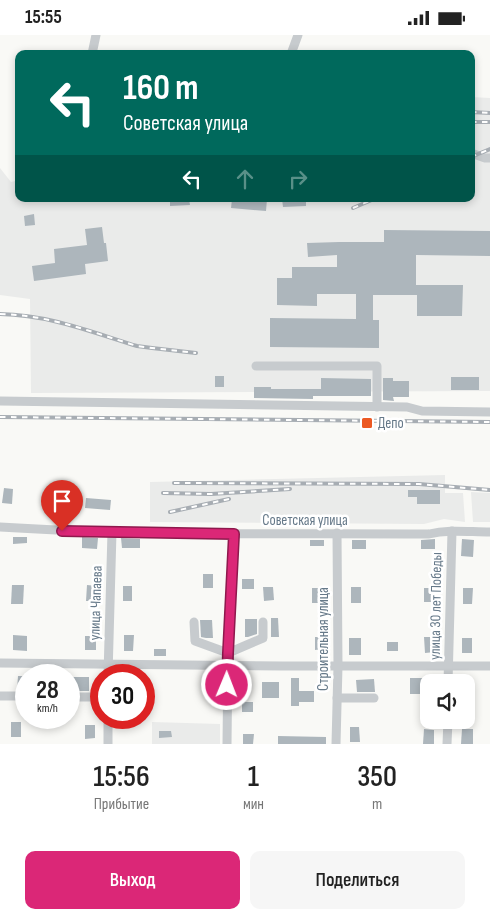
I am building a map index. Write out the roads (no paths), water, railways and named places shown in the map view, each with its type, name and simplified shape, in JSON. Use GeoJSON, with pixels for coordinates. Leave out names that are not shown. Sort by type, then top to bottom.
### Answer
{"type":"FeatureCollection","features":[{"type":"Feature","properties":{"kind":"street"},"geometry":{"type":"LineString","coordinates":[[93,50],[96,35]]}},
{"type":"Feature","properties":{"kind":"street"},"geometry":{"type":"LineString","coordinates":[[292,50],[298,35]]}},
{"type":"Feature","properties":{"kind":"street"},"geometry":{"type":"LineString","coordinates":[[475,155],[490,158]]}},
{"type":"Feature","properties":{"kind":"street"},"geometry":{"type":"LineString","coordinates":[[256,366],[377,366],[377,407]]}},
{"type":"Feature","properties":{"kind":"street"},"geometry":{"type":"LineString","coordinates":[[0,401],[407,407],[422,411],[490,412]]}},
{"type":"Feature","properties":{"kind":"street","name":"Советская улица"},"geometry":{"type":"LineString","coordinates":[[0,527],[45,530],[234,534],[429,534],[441,531],[490,532]]}},
{"type":"Feature","properties":{"kind":"street","name":"улица 30 лет Победы"},"geometry":{"type":"LineString","coordinates":[[448,674],[452,531]]}},
{"type":"Feature","properties":{"kind":"street","name":"улица Чапаева"},"geometry":{"type":"LineString","coordinates":[[108,664],[112,532]]}},
{"type":"Feature","properties":{"kind":"street","name":"Строительная улица"},"geometry":{"type":"LineString","coordinates":[[336,744],[338,666],[337,533]]}},
{"type":"Feature","properties":{"kind":"street"},"geometry":{"type":"LineString","coordinates":[[227,744],[228,653],[234,534]]}},
{"type":"Feature","properties":{"kind":"street"},"geometry":{"type":"LineString","coordinates":[[194,622],[195,641],[228,653],[263,638],[264,622]]}},
{"type":"Feature","properties":{"kind":"street"},"geometry":{"type":"LineString","coordinates":[[0,663],[108,664]]}},
{"type":"Feature","properties":{"kind":"street"},"geometry":{"type":"LineString","coordinates":[[155,664],[490,666]]}},
{"type":"Feature","properties":{"kind":"street"},"geometry":{"type":"LineString","coordinates":[[0,696],[15,696]]}},
{"type":"Feature","properties":{"kind":"street"},"geometry":{"type":"LineString","coordinates":[[337,698],[374,698]]}},
{"type":"Feature","properties":{"kind":"street"},"geometry":{"type":"LineString","coordinates":[[108,729],[108,744]]}},
{"type":"Feature","properties":{"kind":"street"},"geometry":{"type":"LineString","coordinates":[[447,744],[448,729]]}},
{"type":"Feature","properties":{"kind":"railway"},"geometry":{"type":"LineString","coordinates":[[475,112],[490,113]]}},
{"type":"Feature","properties":{"kind":"railway"},"geometry":{"type":"LineString","coordinates":[[475,122],[490,122]]}},
{"type":"Feature","properties":{"kind":"railway"},"geometry":{"type":"LineString","coordinates":[[475,155],[490,149]]}},
{"type":"Feature","properties":{"kind":"railway"},"geometry":{"type":"LineString","coordinates":[[353,208],[367,202]]}},
{"type":"Feature","properties":{"kind":"railway"},"geometry":{"type":"LineString","coordinates":[[0,314],[36,317],[87,330],[137,346],[196,353]]}},
{"type":"Feature","properties":{"kind":"railway"},"geometry":{"type":"LineString","coordinates":[[0,417],[490,422]]}},
{"type":"Feature","properties":{"kind":"railway"},"geometry":{"type":"LineString","coordinates":[[174,483],[419,484],[490,490]]}},
{"type":"Feature","properties":{"kind":"railway"},"geometry":{"type":"LineString","coordinates":[[163,493],[211,494],[290,489]]}},
{"type":"Feature","properties":{"kind":"railway"},"geometry":{"type":"LineString","coordinates":[[170,512],[229,499]]}},
{"type":"Feature","properties":{"kind":"place","name":"Депо"},"geometry":{"type":"Point","coordinates":[367,423]}}]}
